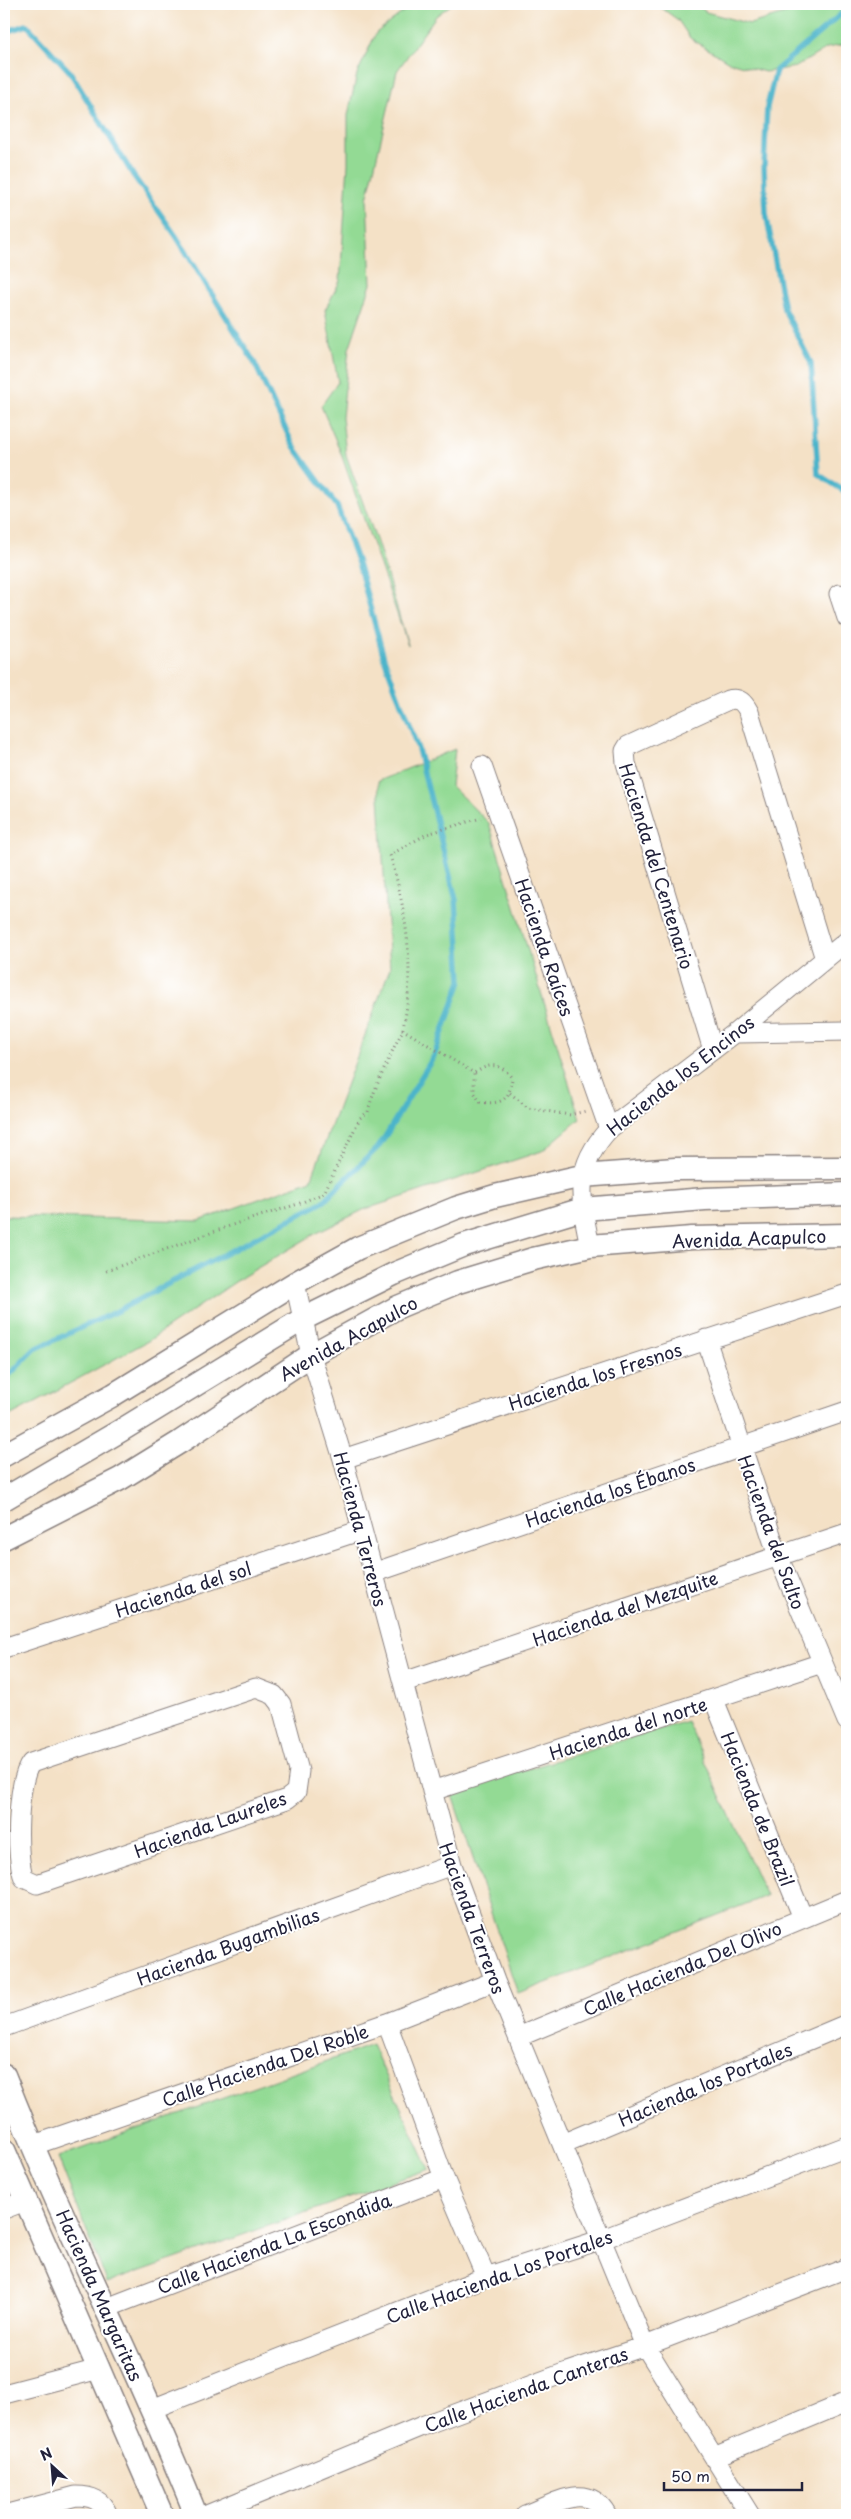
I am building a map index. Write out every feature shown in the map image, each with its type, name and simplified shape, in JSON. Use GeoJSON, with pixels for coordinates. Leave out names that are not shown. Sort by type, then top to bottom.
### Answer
{"type":"FeatureCollection","features":[{"type":"Feature","properties":{"kind":"street"},"geometry":{"type":"LineString","coordinates":[[839,594],[847,618]]}},
{"type":"Feature","properties":{"kind":"street","name":"Hacienda del Centenario"},"geometry":{"type":"LineString","coordinates":[[713,1050],[626,763],[625,751],[628,746],[728,700],[739,700],[745,704],[826,959]]}},
{"type":"Feature","properties":{"kind":"street","name":"Hacienda Raíces"},"geometry":{"type":"LineString","coordinates":[[482,766],[609,1129]]}},
{"type":"Feature","properties":{"kind":"street","name":"Hacienda los Encinos"},"geometry":{"type":"LineString","coordinates":[[590,1246],[583,1209],[582,1176],[589,1156],[609,1129],[735,1033],[847,941]]}},
{"type":"Feature","properties":{"kind":"street"},"geometry":{"type":"LineString","coordinates":[[735,1033],[847,1030]]}},
{"type":"Feature","properties":{"kind":"street"},"geometry":{"type":"LineString","coordinates":[[4,1455],[113,1395],[295,1282],[358,1248],[417,1223],[495,1196],[582,1176],[675,1169],[847,1168]]}},
{"type":"Feature","properties":{"kind":"street","name":"Avenida Acapulco"},"geometry":{"type":"LineString","coordinates":[[4,1499],[120,1432],[303,1319],[394,1274],[464,1245],[583,1209],[705,1199],[847,1194]]}},
{"type":"Feature","properties":{"kind":"street","name":"Avenida Acapulco"},"geometry":{"type":"LineString","coordinates":[[4,1538],[120,1479],[180,1442],[311,1355],[398,1307],[458,1282],[533,1259],[590,1246],[692,1238],[847,1235]]}},
{"type":"Feature","properties":{"kind":"street","name":"Hacienda Terreros"},"geometry":{"type":"LineString","coordinates":[[295,1282],[311,1355],[362,1530],[452,1865],[495,1981],[645,2346],[750,2515]]}},
{"type":"Feature","properties":{"kind":"street","name":"Hacienda los Fresnos"},"geometry":{"type":"LineString","coordinates":[[342,1459],[847,1294]]}},
{"type":"Feature","properties":{"kind":"street","name":"Hacienda del Salto"},"geometry":{"type":"LineString","coordinates":[[706,1339],[778,1556],[847,1721]]}},
{"type":"Feature","properties":{"kind":"street","name":"Hacienda los Ébanos"},"geometry":{"type":"LineString","coordinates":[[373,1573],[847,1412]]}},
{"type":"Feature","properties":{"kind":"street","name":"Hacienda del sol"},"geometry":{"type":"LineString","coordinates":[[4,1648],[362,1530]]}},
{"type":"Feature","properties":{"kind":"street","name":"Hacienda del Mezquite"},"geometry":{"type":"LineString","coordinates":[[404,1682],[847,1534]]}},
{"type":"Feature","properties":{"kind":"street","name":"Hacienda del norte"},"geometry":{"type":"LineString","coordinates":[[432,1791],[822,1663]]}},
{"type":"Feature","properties":{"kind":"street","name":"Hacienda Laureles"},"geometry":{"type":"LineString","coordinates":[[256,1688],[274,1695],[281,1704],[299,1771],[296,1792],[287,1799],[37,1884],[30,1883],[21,1871],[11,1830],[28,1768],[36,1761],[256,1688]]}},
{"type":"Feature","properties":{"kind":"street","name":"Hacienda de Brazil"},"geometry":{"type":"LineString","coordinates":[[714,1700],[803,1918]]}},
{"type":"Feature","properties":{"kind":"street","name":"Hacienda Bugambilias"},"geometry":{"type":"LineString","coordinates":[[4,2027],[452,1865]]}},
{"type":"Feature","properties":{"kind":"street","name":"Calle Hacienda Del Olivo"},"geometry":{"type":"LineString","coordinates":[[518,2037],[847,1900]]}},
{"type":"Feature","properties":{"kind":"street","name":"Calle Hacienda Del Roble"},"geometry":{"type":"LineString","coordinates":[[34,2145],[386,2024],[495,1981]]}},
{"type":"Feature","properties":{"kind":"street"},"geometry":{"type":"LineString","coordinates":[[386,2024],[444,2178],[486,2276]]}},
{"type":"Feature","properties":{"kind":"street","name":"Hacienda los Portales"},"geometry":{"type":"LineString","coordinates":[[562,2144],[847,2024]]}},
{"type":"Feature","properties":{"kind":"street","name":"Hacienda Margaritas"},"geometry":{"type":"LineString","coordinates":[[4,2075],[104,2309],[152,2408],[196,2515]]}},
{"type":"Feature","properties":{"kind":"street","name":"Calle Hacienda Los Portales"},"geometry":{"type":"LineString","coordinates":[[152,2408],[486,2276],[600,2240],[847,2146]]}},
{"type":"Feature","properties":{"kind":"street","name":"Hacienda Margaritas"},"geometry":{"type":"LineString","coordinates":[[4,2150],[162,2515]]}},
{"type":"Feature","properties":{"kind":"street","name":"Calle Hacienda La Escondida"},"geometry":{"type":"LineString","coordinates":[[104,2309],[444,2178]]}},
{"type":"Feature","properties":{"kind":"street"},"geometry":{"type":"LineString","coordinates":[[4,2209],[25,2201]]}},
{"type":"Feature","properties":{"kind":"street","name":"Calle Hacienda Canteras"},"geometry":{"type":"LineString","coordinates":[[207,2515],[422,2426],[564,2373],[645,2346],[847,2268]]}},
{"type":"Feature","properties":{"kind":"street"},"geometry":{"type":"LineString","coordinates":[[4,2394],[99,2369]]}},
{"type":"Feature","properties":{"kind":"street"},"geometry":{"type":"LineString","coordinates":[[714,2457],[847,2402]]}},
{"type":"Feature","properties":{"kind":"street"},"geometry":{"type":"LineString","coordinates":[[4,2515],[76,2496],[94,2498],[106,2509],[108,2515]]}},
{"type":"Feature","properties":{"kind":"street"},"geometry":{"type":"LineString","coordinates":[[525,2515],[581,2496],[594,2498],[601,2504],[607,2515]]}},
{"type":"Feature","properties":{"kind":"path"},"geometry":{"type":"LineString","coordinates":[[106,1272],[324,1193],[360,1118],[368,1112],[371,1098],[402,1029],[408,987],[408,950],[400,889],[390,855],[427,834],[498,812]]}},
{"type":"Feature","properties":{"kind":"path"},"geometry":{"type":"LineString","coordinates":[[402,1029],[474,1073]]}},
{"type":"Feature","properties":{"kind":"path"},"geometry":{"type":"LineString","coordinates":[[495,1064],[506,1070],[512,1078],[510,1093],[504,1100],[490,1104],[480,1102],[474,1092],[474,1073],[487,1065],[495,1064]]}},
{"type":"Feature","properties":{"kind":"path"},"geometry":{"type":"LineString","coordinates":[[510,1093],[528,1108],[553,1114],[570,1115],[601,1107]]}},
{"type":"Feature","properties":{"kind":"green space"},"geometry":{"type":"Polygon","coordinates":[[[413,4],[452,4],[436,16],[397,71],[367,199],[371,284],[349,349],[342,417],[346,455],[378,545],[408,645],[339,448],[321,406],[338,382],[325,310],[340,281],[348,164],[348,115],[357,74],[376,33],[413,4]]]}},
{"type":"Feature","properties":{"kind":"green space"},"geometry":{"type":"Polygon","coordinates":[[[656,4],[696,4],[706,12],[750,24],[818,4],[847,4],[847,44],[827,48],[796,67],[765,72],[729,62],[690,38],[678,20],[656,4]]]}},
{"type":"Feature","properties":{"kind":"green space"},"geometry":{"type":"Polygon","coordinates":[[[455,749],[451,786],[489,823],[580,1119],[542,1151],[363,1210],[313,1235],[244,1276],[148,1341],[4,1419],[4,1216],[199,1221],[311,1180],[390,968],[378,781],[455,749]]]}},
{"type":"Feature","properties":{"kind":"green space"},"geometry":{"type":"Polygon","coordinates":[[[687,1721],[766,1896],[518,1994],[451,1792],[687,1721]]]}},
{"type":"Feature","properties":{"kind":"green space"},"geometry":{"type":"Polygon","coordinates":[[[372,2045],[429,2169],[107,2283],[58,2157],[372,2045]]]}},
{"type":"Feature","properties":{"kind":"waterway"},"geometry":{"type":"LineString","coordinates":[[847,4],[847,9],[776,70],[767,107],[764,166],[766,213],[784,309],[811,363],[818,474],[847,493]]}},
{"type":"Feature","properties":{"kind":"waterway"},"geometry":{"type":"LineString","coordinates":[[4,32],[27,25],[70,72],[133,175],[176,236],[254,362],[293,445],[337,506],[359,566],[384,658],[418,749],[456,900],[461,981],[434,1056],[380,1145],[323,1202],[117,1311],[35,1349],[4,1380]]}}]}
